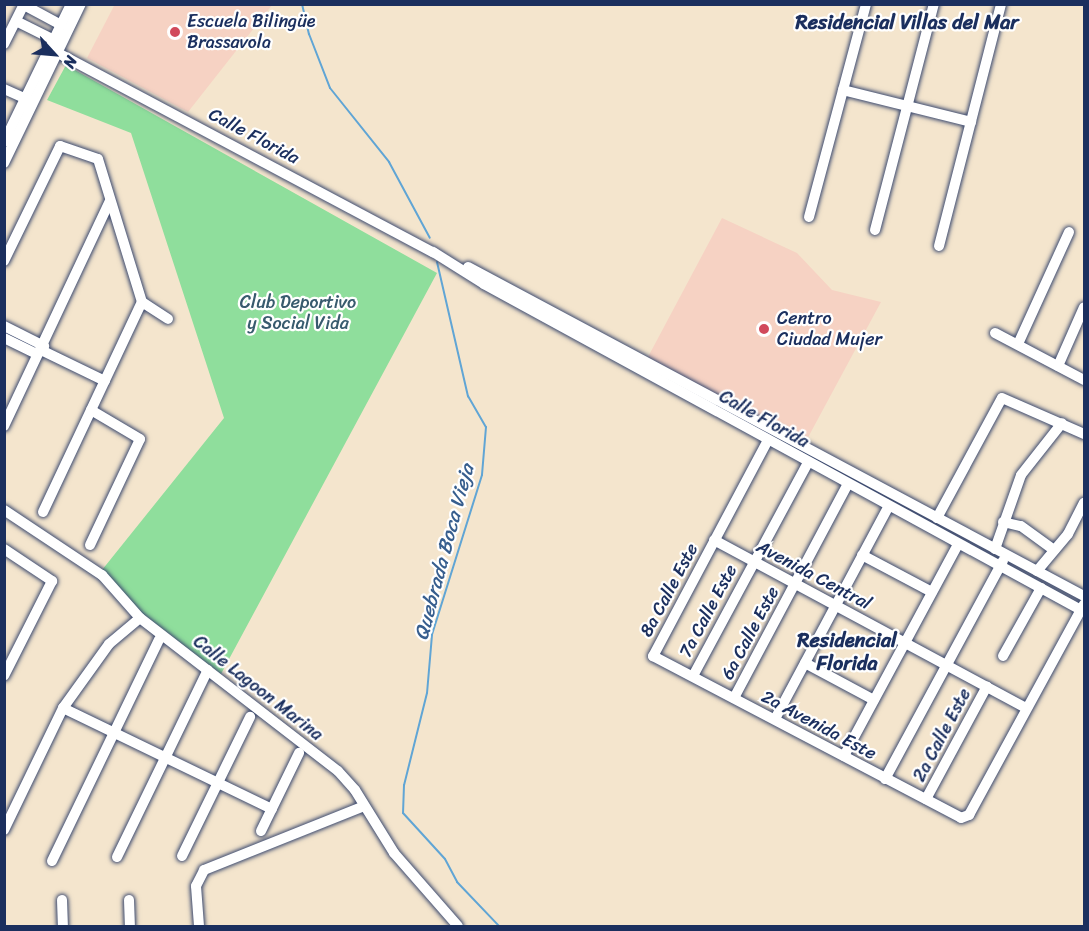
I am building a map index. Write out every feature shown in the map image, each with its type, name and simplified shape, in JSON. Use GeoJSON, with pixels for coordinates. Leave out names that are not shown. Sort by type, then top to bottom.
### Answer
{"type":"FeatureCollection","features":[{"type":"Feature","properties":{"kind":"street"},"geometry":{"type":"LineString","coordinates":[[4,163],[71,4]]}},
{"type":"Feature","properties":{"kind":"street"},"geometry":{"type":"LineString","coordinates":[[4,142],[58,53],[81,4]]}},
{"type":"Feature","properties":{"kind":"street"},"geometry":{"type":"LineString","coordinates":[[809,217],[866,4]]}},
{"type":"Feature","properties":{"kind":"street"},"geometry":{"type":"LineString","coordinates":[[875,230],[934,4]]}},
{"type":"Feature","properties":{"kind":"street"},"geometry":{"type":"LineString","coordinates":[[939,246],[1001,4]]}},
{"type":"Feature","properties":{"kind":"street"},"geometry":{"type":"LineString","coordinates":[[4,44],[24,5],[61,25]]}},
{"type":"Feature","properties":{"kind":"street"},"geometry":{"type":"LineString","coordinates":[[16,21],[54,40]]}},
{"type":"Feature","properties":{"kind":"street","name":"Calle Florida"},"geometry":{"type":"LineString","coordinates":[[58,53],[433,252],[484,284],[888,507],[1000,567],[1083,607]]}},
{"type":"Feature","properties":{"kind":"street"},"geometry":{"type":"LineString","coordinates":[[4,89],[29,100]]}},
{"type":"Feature","properties":{"kind":"street"},"geometry":{"type":"LineString","coordinates":[[843,90],[971,122]]}},
{"type":"Feature","properties":{"kind":"street"},"geometry":{"type":"LineString","coordinates":[[4,128],[29,100]]}},
{"type":"Feature","properties":{"kind":"street"},"geometry":{"type":"LineString","coordinates":[[4,261],[60,146],[98,159],[142,302],[168,319]]}},
{"type":"Feature","properties":{"kind":"street"},"geometry":{"type":"LineString","coordinates":[[4,426],[110,201]]}},
{"type":"Feature","properties":{"kind":"street"},"geometry":{"type":"LineString","coordinates":[[1018,344],[1069,232]]}},
{"type":"Feature","properties":{"kind":"street","name":"Calle Florida"},"geometry":{"type":"LineString","coordinates":[[433,252],[502,282],[1084,596]]}},
{"type":"Feature","properties":{"kind":"street"},"geometry":{"type":"LineString","coordinates":[[43,512],[142,302]]}},
{"type":"Feature","properties":{"kind":"street"},"geometry":{"type":"LineString","coordinates":[[1058,366],[1084,307]]}},
{"type":"Feature","properties":{"kind":"street"},"geometry":{"type":"LineString","coordinates":[[4,326],[41,350],[105,381]]}},
{"type":"Feature","properties":{"kind":"street"},"geometry":{"type":"LineString","coordinates":[[995,333],[1084,380]]}},
{"type":"Feature","properties":{"kind":"street"},"geometry":{"type":"LineString","coordinates":[[4,338],[41,350]]}},
{"type":"Feature","properties":{"kind":"street"},"geometry":{"type":"LineString","coordinates":[[937,518],[1002,398],[1084,434]]}},
{"type":"Feature","properties":{"kind":"street"},"geometry":{"type":"LineString","coordinates":[[90,545],[140,439],[91,410]]}},
{"type":"Feature","properties":{"kind":"street"},"geometry":{"type":"LineString","coordinates":[[995,549],[1021,475],[1062,423]]}},
{"type":"Feature","properties":{"kind":"street","name":"8a Calle Este"},"geometry":{"type":"LineString","coordinates":[[653,656],[768,440]]}},
{"type":"Feature","properties":{"kind":"street","name":"7a Calle Este"},"geometry":{"type":"LineString","coordinates":[[693,676],[808,462]]}},
{"type":"Feature","properties":{"kind":"street","name":"6a Calle Este"},"geometry":{"type":"LineString","coordinates":[[734,698],[848,484]]}},
{"type":"Feature","properties":{"kind":"street"},"geometry":{"type":"LineString","coordinates":[[1037,571],[1054,550],[1084,503]]}},
{"type":"Feature","properties":{"kind":"street"},"geometry":{"type":"LineString","coordinates":[[775,719],[888,507]]}},
{"type":"Feature","properties":{"kind":"street","name":"Calle Lagoon Marina"},"geometry":{"type":"LineString","coordinates":[[4,510],[102,575],[140,618],[338,771],[394,853],[458,927]]}},
{"type":"Feature","properties":{"kind":"street"},"geometry":{"type":"LineString","coordinates":[[1003,522],[1021,526],[1054,550]]}},
{"type":"Feature","properties":{"kind":"street","name":"Avenida Central"},"geometry":{"type":"LineString","coordinates":[[714,540],[1026,708]]}},
{"type":"Feature","properties":{"kind":"street"},"geometry":{"type":"LineString","coordinates":[[844,756],[958,544]]}},
{"type":"Feature","properties":{"kind":"street"},"geometry":{"type":"LineString","coordinates":[[4,549],[52,581],[4,676]]}},
{"type":"Feature","properties":{"kind":"street"},"geometry":{"type":"LineString","coordinates":[[862,555],[932,592]]}},
{"type":"Feature","properties":{"kind":"street"},"geometry":{"type":"LineString","coordinates":[[885,779],[945,664],[1006,555]]}},
{"type":"Feature","properties":{"kind":"street"},"geometry":{"type":"LineString","coordinates":[[1003,656],[1041,588]]}},
{"type":"Feature","properties":{"kind":"street"},"geometry":{"type":"LineString","coordinates":[[1026,708],[1083,607]]}},
{"type":"Feature","properties":{"kind":"street"},"geometry":{"type":"LineString","coordinates":[[4,830],[63,708],[109,644],[140,618]]}},
{"type":"Feature","properties":{"kind":"street"},"geometry":{"type":"LineString","coordinates":[[52,861],[159,640]]}},
{"type":"Feature","properties":{"kind":"street","name":"2a Avenida Este"},"geometry":{"type":"LineString","coordinates":[[653,656],[961,818],[969,815],[1026,708]]}},
{"type":"Feature","properties":{"kind":"street"},"geometry":{"type":"LineString","coordinates":[[805,663],[874,700]]}},
{"type":"Feature","properties":{"kind":"street"},"geometry":{"type":"LineString","coordinates":[[117,857],[208,670]]}},
{"type":"Feature","properties":{"kind":"street","name":"2a Calle Este"},"geometry":{"type":"LineString","coordinates":[[926,799],[987,686]]}},
{"type":"Feature","properties":{"kind":"street"},"geometry":{"type":"LineString","coordinates":[[63,708],[272,809]]}},
{"type":"Feature","properties":{"kind":"street"},"geometry":{"type":"LineString","coordinates":[[182,856],[250,717]]}},
{"type":"Feature","properties":{"kind":"street"},"geometry":{"type":"LineString","coordinates":[[261,831],[298,753]]}},
{"type":"Feature","properties":{"kind":"street"},"geometry":{"type":"LineString","coordinates":[[199,927],[196,886],[204,870],[364,806]]}},
{"type":"Feature","properties":{"kind":"street"},"geometry":{"type":"LineString","coordinates":[[62,900],[63,927]]}},
{"type":"Feature","properties":{"kind":"street"},"geometry":{"type":"LineString","coordinates":[[129,900],[130,927]]}},
{"type":"Feature","properties":{"kind":"shaded area","name":"Escuela Bilingüe Brassavola"},"geometry":{"type":"Polygon","coordinates":[[[115,4],[272,5],[188,112],[87,58],[115,4]]]}},
{"type":"Feature","properties":{"kind":"shaded area","name":"Centro Ciudad Mujer"},"geometry":{"type":"Polygon","coordinates":[[[722,218],[797,253],[832,290],[881,302],[805,443],[648,357],[722,218]]]}},
{"type":"Feature","properties":{"kind":"green space","name":"Club Deportivo y Social Vida"},"geometry":{"type":"Polygon","coordinates":[[[66,65],[437,273],[221,674],[138,610],[102,570],[224,418],[131,133],[47,100],[66,65]]]}},
{"type":"Feature","properties":{"kind":"waterway","name":"Quebrada Boca Vieja"},"geometry":{"type":"LineString","coordinates":[[302,4],[309,34],[330,88],[389,162],[430,238]]}},
{"type":"Feature","properties":{"kind":"waterway","name":"Quebrada Boca Vieja"},"geometry":{"type":"LineString","coordinates":[[437,262],[468,396],[486,427],[482,475],[432,635],[427,693],[404,785],[403,813],[445,859],[457,882],[499,926]]}},
{"type":"Feature","properties":{"kind":"place","name":"Escuela Bilingüe Brassavola"},"geometry":{"type":"Point","coordinates":[175,32]}},
{"type":"Feature","properties":{"kind":"place","name":"Centro Ciudad Mujer"},"geometry":{"type":"Point","coordinates":[764,329]}},
{"type":"Feature","properties":{"kind":"district","name":"Residencial Villas del Mar"},"geometry":{"type":"Point","coordinates":[907,22]}},
{"type":"Feature","properties":{"kind":"district","name":"Residencial Florida"},"geometry":{"type":"Point","coordinates":[847,652]}}]}
